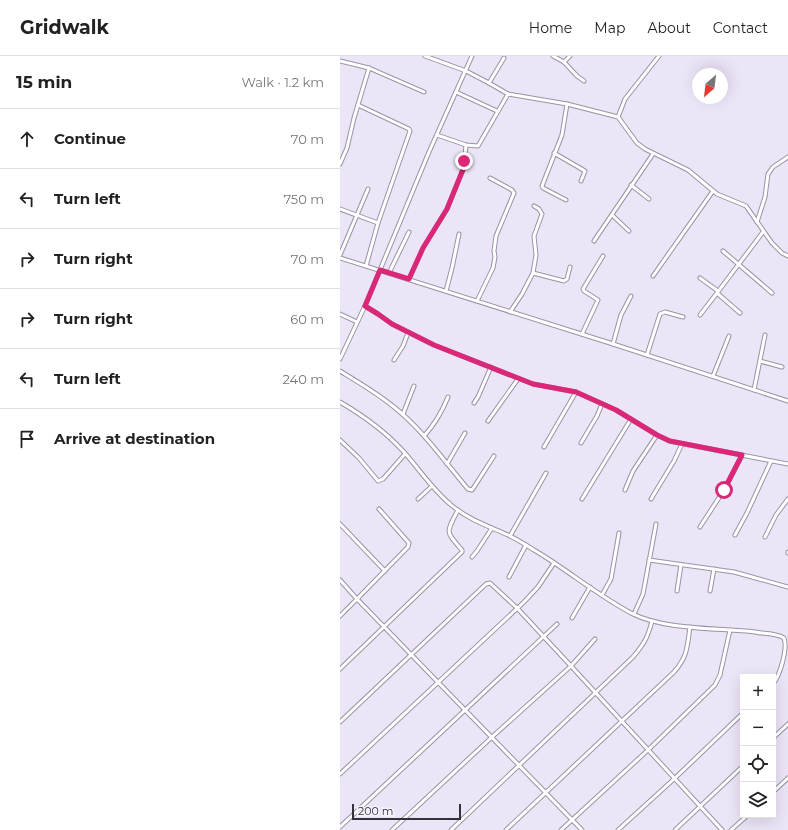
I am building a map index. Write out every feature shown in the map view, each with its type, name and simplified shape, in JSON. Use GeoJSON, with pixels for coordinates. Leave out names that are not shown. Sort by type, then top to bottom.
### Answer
{"type":"FeatureCollection","features":[{"type":"Feature","properties":{"kind":"street"},"geometry":{"type":"LineString","coordinates":[[425,56],[466,71],[508,94],[567,104],[618,118],[637,143],[653,154],[688,170],[713,191],[746,206],[772,243],[782,253],[788,256]]}},
{"type":"Feature","properties":{"kind":"street"},"geometry":{"type":"LineString","coordinates":[[340,359],[365,306],[437,134],[472,56]]}},
{"type":"Feature","properties":{"kind":"street"},"geometry":{"type":"LineString","coordinates":[[554,56],[564,62],[571,71],[584,81]]}},
{"type":"Feature","properties":{"kind":"street"},"geometry":{"type":"LineString","coordinates":[[564,62],[570,56]]}},
{"type":"Feature","properties":{"kind":"street"},"geometry":{"type":"LineString","coordinates":[[618,118],[625,99],[659,56]]}},
{"type":"Feature","properties":{"kind":"street"},"geometry":{"type":"LineString","coordinates":[[489,83],[504,58]]}},
{"type":"Feature","properties":{"kind":"street"},"geometry":{"type":"LineString","coordinates":[[340,61],[369,68],[424,92]]}},
{"type":"Feature","properties":{"kind":"street"},"geometry":{"type":"LineString","coordinates":[[340,164],[347,148],[354,118],[369,68]]}},
{"type":"Feature","properties":{"kind":"street"},"geometry":{"type":"LineString","coordinates":[[456,92],[497,111]]}},
{"type":"Feature","properties":{"kind":"street"},"geometry":{"type":"LineString","coordinates":[[437,134],[466,145],[478,146],[508,94]]}},
{"type":"Feature","properties":{"kind":"street"},"geometry":{"type":"LineString","coordinates":[[566,200],[543,188],[542,186],[564,130],[567,104]]}},
{"type":"Feature","properties":{"kind":"street"},"geometry":{"type":"LineString","coordinates":[[358,105],[409,129],[410,131],[378,223],[366,266]]}},
{"type":"Feature","properties":{"kind":"street"},"geometry":{"type":"LineString","coordinates":[[409,279],[423,248],[447,209],[464,167],[466,145]]}},
{"type":"Feature","properties":{"kind":"street"},"geometry":{"type":"LineString","coordinates":[[554,153],[585,171],[581,181]]}},
{"type":"Feature","properties":{"kind":"street"},"geometry":{"type":"LineString","coordinates":[[594,241],[653,154]]}},
{"type":"Feature","properties":{"kind":"street"},"geometry":{"type":"LineString","coordinates":[[756,222],[765,197],[768,174],[773,167],[788,157]]}},
{"type":"Feature","properties":{"kind":"street"},"geometry":{"type":"LineString","coordinates":[[477,301],[493,268],[496,236],[514,192],[490,178]]}},
{"type":"Feature","properties":{"kind":"street"},"geometry":{"type":"LineString","coordinates":[[631,185],[649,199]]}},
{"type":"Feature","properties":{"kind":"street"},"geometry":{"type":"LineString","coordinates":[[340,254],[368,189]]}},
{"type":"Feature","properties":{"kind":"street"},"geometry":{"type":"LineString","coordinates":[[653,276],[713,191]]}},
{"type":"Feature","properties":{"kind":"street"},"geometry":{"type":"LineString","coordinates":[[510,312],[533,273],[536,255],[534,236],[542,214],[539,209],[534,206]]}},
{"type":"Feature","properties":{"kind":"street"},"geometry":{"type":"LineString","coordinates":[[340,209],[378,223]]}},
{"type":"Feature","properties":{"kind":"street"},"geometry":{"type":"LineString","coordinates":[[612,215],[629,231]]}},
{"type":"Feature","properties":{"kind":"street"},"geometry":{"type":"LineString","coordinates":[[389,273],[409,232]]}},
{"type":"Feature","properties":{"kind":"street"},"geometry":{"type":"LineString","coordinates":[[700,315],[763,232]]}},
{"type":"Feature","properties":{"kind":"street"},"geometry":{"type":"LineString","coordinates":[[446,290],[459,234]]}},
{"type":"Feature","properties":{"kind":"street"},"geometry":{"type":"LineString","coordinates":[[723,251],[772,293]]}},
{"type":"Feature","properties":{"kind":"street"},"geometry":{"type":"LineString","coordinates":[[582,334],[598,300],[583,289],[603,256]]}},
{"type":"Feature","properties":{"kind":"street"},"geometry":{"type":"LineString","coordinates":[[340,258],[446,290],[788,401]]}},
{"type":"Feature","properties":{"kind":"street"},"geometry":{"type":"LineString","coordinates":[[533,273],[565,281],[570,267]]}},
{"type":"Feature","properties":{"kind":"street"},"geometry":{"type":"LineString","coordinates":[[700,278],[740,314]]}},
{"type":"Feature","properties":{"kind":"street"},"geometry":{"type":"LineString","coordinates":[[613,344],[624,307],[631,296]]}},
{"type":"Feature","properties":{"kind":"street"},"geometry":{"type":"LineString","coordinates":[[365,306],[408,333],[434,345],[518,379],[544,387],[576,392],[631,419],[670,441],[788,464]]}},
{"type":"Feature","properties":{"kind":"street"},"geometry":{"type":"LineString","coordinates":[[647,355],[660,314],[665,312],[683,317]]}},
{"type":"Feature","properties":{"kind":"street"},"geometry":{"type":"LineString","coordinates":[[340,314],[357,322]]}},
{"type":"Feature","properties":{"kind":"street"},"geometry":{"type":"LineString","coordinates":[[394,360],[403,346],[408,333]]}},
{"type":"Feature","properties":{"kind":"street"},"geometry":{"type":"LineString","coordinates":[[754,390],[765,335]]}},
{"type":"Feature","properties":{"kind":"street"},"geometry":{"type":"LineString","coordinates":[[712,376],[729,336]]}},
{"type":"Feature","properties":{"kind":"street"},"geometry":{"type":"LineString","coordinates":[[760,361],[782,367]]}},
{"type":"Feature","properties":{"kind":"street"},"geometry":{"type":"LineString","coordinates":[[474,403],[481,392],[490,367]]}},
{"type":"Feature","properties":{"kind":"street"},"geometry":{"type":"LineString","coordinates":[[340,371],[377,394],[403,414],[424,436],[470,490],[474,487],[494,456]]}},
{"type":"Feature","properties":{"kind":"street"},"geometry":{"type":"LineString","coordinates":[[488,421],[518,379]]}},
{"type":"Feature","properties":{"kind":"street"},"geometry":{"type":"LineString","coordinates":[[403,414],[414,386]]}},
{"type":"Feature","properties":{"kind":"street"},"geometry":{"type":"LineString","coordinates":[[544,447],[576,392]]}},
{"type":"Feature","properties":{"kind":"street"},"geometry":{"type":"LineString","coordinates":[[424,436],[438,419],[448,397]]}},
{"type":"Feature","properties":{"kind":"street"},"geometry":{"type":"LineString","coordinates":[[340,402],[376,426],[406,454],[449,504],[472,519],[526,545],[602,595],[634,614],[652,621],[690,627],[770,634],[784,638],[786,646],[785,656],[780,673],[776,679]]}},
{"type":"Feature","properties":{"kind":"street"},"geometry":{"type":"LineString","coordinates":[[581,443],[597,416],[602,404]]}},
{"type":"Feature","properties":{"kind":"street"},"geometry":{"type":"LineString","coordinates":[[582,499],[631,419]]}},
{"type":"Feature","properties":{"kind":"street"},"geometry":{"type":"LineString","coordinates":[[447,464],[465,433]]}},
{"type":"Feature","properties":{"kind":"street"},"geometry":{"type":"LineString","coordinates":[[625,490],[633,471],[657,435]]}},
{"type":"Feature","properties":{"kind":"street"},"geometry":{"type":"LineString","coordinates":[[340,440],[359,458],[378,481],[383,479],[406,454]]}},
{"type":"Feature","properties":{"kind":"street"},"geometry":{"type":"LineString","coordinates":[[651,499],[674,461],[682,444]]}},
{"type":"Feature","properties":{"kind":"street"},"geometry":{"type":"LineString","coordinates":[[700,527],[724,490],[742,455]]}},
{"type":"Feature","properties":{"kind":"street"},"geometry":{"type":"LineString","coordinates":[[735,535],[771,461]]}},
{"type":"Feature","properties":{"kind":"street"},"geometry":{"type":"LineString","coordinates":[[510,536],[546,473]]}},
{"type":"Feature","properties":{"kind":"street"},"geometry":{"type":"LineString","coordinates":[[418,499],[432,486]]}},
{"type":"Feature","properties":{"kind":"street"},"geometry":{"type":"LineString","coordinates":[[765,537],[776,515],[788,499]]}},
{"type":"Feature","properties":{"kind":"street"},"geometry":{"type":"LineString","coordinates":[[340,616],[409,545],[409,543],[379,508]]}},
{"type":"Feature","properties":{"kind":"street"},"geometry":{"type":"LineString","coordinates":[[340,669],[462,552],[462,550],[449,536],[448,530],[458,510]]}},
{"type":"Feature","properties":{"kind":"street"},"geometry":{"type":"LineString","coordinates":[[340,524],[384,571]]}},
{"type":"Feature","properties":{"kind":"street"},"geometry":{"type":"LineString","coordinates":[[634,614],[643,594],[656,524]]}},
{"type":"Feature","properties":{"kind":"street"},"geometry":{"type":"LineString","coordinates":[[472,557],[492,528]]}},
{"type":"Feature","properties":{"kind":"street"},"geometry":{"type":"LineString","coordinates":[[602,595],[611,579],[619,533]]}},
{"type":"Feature","properties":{"kind":"street"},"geometry":{"type":"LineString","coordinates":[[509,577],[526,545]]}},
{"type":"Feature","properties":{"kind":"street"},"geometry":{"type":"LineString","coordinates":[[649,560],[734,572],[788,587]]}},
{"type":"Feature","properties":{"kind":"street"},"geometry":{"type":"LineString","coordinates":[[340,774],[538,587],[554,563]]}},
{"type":"Feature","properties":{"kind":"street"},"geometry":{"type":"LineString","coordinates":[[676,590],[682,565]]}},
{"type":"Feature","properties":{"kind":"street"},"geometry":{"type":"LineString","coordinates":[[710,591],[714,569]]}},
{"type":"Feature","properties":{"kind":"street"},"geometry":{"type":"LineString","coordinates":[[340,580],[437,682],[582,830]]}},
{"type":"Feature","properties":{"kind":"street"},"geometry":{"type":"LineString","coordinates":[[340,722],[486,584],[490,583],[571,666],[722,830]]}},
{"type":"Feature","properties":{"kind":"street"},"geometry":{"type":"LineString","coordinates":[[572,618],[590,587]]}},
{"type":"Feature","properties":{"kind":"street"},"geometry":{"type":"LineString","coordinates":[[451,830],[633,657],[649,636],[652,621]]}},
{"type":"Feature","properties":{"kind":"street"},"geometry":{"type":"LineString","coordinates":[[340,827],[557,624]]}},
{"type":"Feature","properties":{"kind":"street"},"geometry":{"type":"LineString","coordinates":[[506,830],[622,722],[682,663],[685,657],[690,627]]}},
{"type":"Feature","properties":{"kind":"street"},"geometry":{"type":"LineString","coordinates":[[562,830],[648,750],[714,685],[720,675],[730,630]]}},
{"type":"Feature","properties":{"kind":"street"},"geometry":{"type":"LineString","coordinates":[[392,830],[571,666],[595,639]]}},
{"type":"Feature","properties":{"kind":"street"},"geometry":{"type":"LineString","coordinates":[[618,830],[740,716]]}},
{"type":"Feature","properties":{"kind":"street"},"geometry":{"type":"LineString","coordinates":[[776,735],[788,724]]}},
{"type":"Feature","properties":{"kind":"street"},"geometry":{"type":"LineString","coordinates":[[674,830],[740,769]]}},
{"type":"Feature","properties":{"kind":"street"},"geometry":{"type":"LineString","coordinates":[[776,789],[788,778]]}},
{"type":"Feature","properties":{"kind":"street"},"geometry":{"type":"LineString","coordinates":[[731,830],[745,818]]}},
{"type":"Feature","properties":{"kind":"route"},"geometry":{"type":"LineString","coordinates":[[464,161],[464,167],[447,209],[417,259],[409,279],[380,270],[365,306],[392,324],[434,345],[533,384],[576,392],[616,410],[657,435],[670,441],[684,445],[742,455],[724,490]]}}]}
